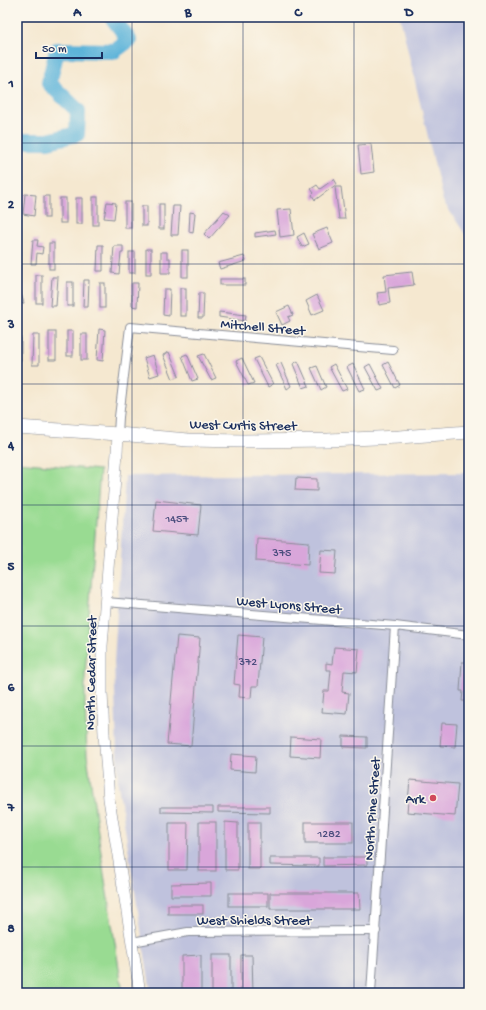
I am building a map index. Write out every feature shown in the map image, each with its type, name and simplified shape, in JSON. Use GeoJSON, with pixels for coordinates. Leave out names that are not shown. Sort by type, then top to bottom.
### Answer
{"type":"FeatureCollection","features":[{"type":"Feature","properties":{"kind":"main road","name":"West Curtis Street"},"geometry":{"type":"LineString","coordinates":[[17,427],[188,440],[328,440],[469,432]]}},
{"type":"Feature","properties":{"kind":"street","name":"Mitchell Street"},"geometry":{"type":"LineString","coordinates":[[130,327],[393,350]]}},
{"type":"Feature","properties":{"kind":"street","name":"North Cedar Street"},"geometry":{"type":"LineString","coordinates":[[130,327],[119,417],[118,453],[102,646],[102,693],[109,799],[140,993]]}},
{"type":"Feature","properties":{"kind":"street","name":"West Lyons Street"},"geometry":{"type":"LineString","coordinates":[[106,602],[395,626],[469,634]]}},
{"type":"Feature","properties":{"kind":"street","name":"North Pine Street"},"geometry":{"type":"LineString","coordinates":[[371,993],[395,626]]}},
{"type":"Feature","properties":{"kind":"street","name":"West Shields Street"},"geometry":{"type":"LineString","coordinates":[[132,942],[188,932],[376,931]]}},
{"type":"Feature","properties":{"kind":"shaded area"},"geometry":{"type":"Polygon","coordinates":[[[400,17],[469,17],[469,240],[443,201],[400,17]]]}},
{"type":"Feature","properties":{"kind":"shaded area"},"geometry":{"type":"Polygon","coordinates":[[[469,473],[469,993],[151,993],[118,784],[114,662],[125,476],[469,473]]]}},
{"type":"Feature","properties":{"kind":"green space"},"geometry":{"type":"Polygon","coordinates":[[[17,462],[100,470],[85,676],[87,755],[123,993],[17,993],[17,462]]]}},
{"type":"Feature","properties":{"kind":"building"},"geometry":{"type":"Polygon","coordinates":[[[371,144],[374,172],[361,174],[358,145],[371,144]]]}},
{"type":"Feature","properties":{"kind":"building"},"geometry":{"type":"Polygon","coordinates":[[[334,179],[337,184],[315,200],[312,195],[314,193],[311,189],[317,185],[320,189],[334,179]]]}},
{"type":"Feature","properties":{"kind":"building"},"geometry":{"type":"Polygon","coordinates":[[[335,187],[341,187],[345,219],[339,219],[335,187]]]}},
{"type":"Feature","properties":{"kind":"building"},"geometry":{"type":"Polygon","coordinates":[[[25,194],[36,195],[34,216],[23,214],[25,194]]]}},
{"type":"Feature","properties":{"kind":"building"},"geometry":{"type":"Polygon","coordinates":[[[44,196],[49,196],[49,218],[44,218],[44,196]]]}},
{"type":"Feature","properties":{"kind":"building"},"geometry":{"type":"Polygon","coordinates":[[[93,197],[98,197],[98,225],[93,225],[93,197]]]}},
{"type":"Feature","properties":{"kind":"building"},"geometry":{"type":"Polygon","coordinates":[[[60,198],[66,198],[66,223],[60,223],[60,198]]]}},
{"type":"Feature","properties":{"kind":"building"},"geometry":{"type":"Polygon","coordinates":[[[76,198],[82,198],[82,224],[76,224],[76,198]]]}},
{"type":"Feature","properties":{"kind":"building"},"geometry":{"type":"Polygon","coordinates":[[[107,202],[116,203],[114,219],[104,218],[107,202]]]}},
{"type":"Feature","properties":{"kind":"building"},"geometry":{"type":"Polygon","coordinates":[[[125,202],[131,202],[131,228],[125,228],[125,202]]]}},
{"type":"Feature","properties":{"kind":"building"},"geometry":{"type":"Polygon","coordinates":[[[159,204],[164,204],[164,229],[159,229],[159,204]]]}},
{"type":"Feature","properties":{"kind":"building"},"geometry":{"type":"Polygon","coordinates":[[[142,206],[147,206],[147,226],[142,226],[142,206]]]}},
{"type":"Feature","properties":{"kind":"building"},"geometry":{"type":"Polygon","coordinates":[[[173,206],[180,206],[178,235],[171,235],[173,206]]]}},
{"type":"Feature","properties":{"kind":"building"},"geometry":{"type":"Polygon","coordinates":[[[291,209],[294,235],[280,237],[277,210],[291,209]]]}},
{"type":"Feature","properties":{"kind":"building"},"geometry":{"type":"Polygon","coordinates":[[[224,211],[230,215],[209,239],[204,234],[224,211]]]}},
{"type":"Feature","properties":{"kind":"building"},"geometry":{"type":"Polygon","coordinates":[[[190,212],[195,213],[193,233],[189,232],[190,212]]]}},
{"type":"Feature","properties":{"kind":"building"},"geometry":{"type":"Polygon","coordinates":[[[327,228],[333,243],[319,249],[312,234],[327,228]]]}},
{"type":"Feature","properties":{"kind":"building"},"geometry":{"type":"Polygon","coordinates":[[[275,230],[276,234],[255,237],[255,233],[275,230]]]}},
{"type":"Feature","properties":{"kind":"building"},"geometry":{"type":"Polygon","coordinates":[[[304,233],[309,244],[302,247],[297,237],[304,233]]]}},
{"type":"Feature","properties":{"kind":"building"},"geometry":{"type":"Polygon","coordinates":[[[33,240],[38,240],[37,246],[43,247],[42,254],[37,253],[36,264],[31,264],[33,240]]]}},
{"type":"Feature","properties":{"kind":"building"},"geometry":{"type":"Polygon","coordinates":[[[49,243],[54,243],[54,269],[49,269],[49,243]]]}},
{"type":"Feature","properties":{"kind":"building"},"geometry":{"type":"Polygon","coordinates":[[[17,245],[20,245],[20,271],[17,271],[17,245]]]}},
{"type":"Feature","properties":{"kind":"building"},"geometry":{"type":"Polygon","coordinates":[[[98,245],[103,245],[103,271],[97,271],[98,245]]]}},
{"type":"Feature","properties":{"kind":"building"},"geometry":{"type":"Polygon","coordinates":[[[114,246],[123,246],[119,274],[112,273],[114,246]]]}},
{"type":"Feature","properties":{"kind":"building"},"geometry":{"type":"Polygon","coordinates":[[[146,249],[151,249],[151,274],[146,274],[146,249]]]}},
{"type":"Feature","properties":{"kind":"building"},"geometry":{"type":"Polygon","coordinates":[[[182,250],[188,250],[188,277],[182,277],[182,250]]]}},
{"type":"Feature","properties":{"kind":"building"},"geometry":{"type":"Polygon","coordinates":[[[129,252],[135,252],[135,273],[129,273],[129,252]]]}},
{"type":"Feature","properties":{"kind":"building"},"geometry":{"type":"Polygon","coordinates":[[[161,252],[167,252],[167,258],[170,258],[170,273],[161,273],[161,252]]]}},
{"type":"Feature","properties":{"kind":"building"},"geometry":{"type":"Polygon","coordinates":[[[244,256],[246,261],[220,269],[218,263],[244,256]]]}},
{"type":"Feature","properties":{"kind":"building"},"geometry":{"type":"Polygon","coordinates":[[[412,272],[414,285],[388,288],[390,303],[379,305],[377,293],[386,292],[384,275],[412,272]]]}},
{"type":"Feature","properties":{"kind":"building"},"geometry":{"type":"Polygon","coordinates":[[[36,275],[42,275],[42,303],[36,303],[36,275]]]}},
{"type":"Feature","properties":{"kind":"building"},"geometry":{"type":"Polygon","coordinates":[[[52,277],[58,277],[56,306],[50,306],[52,277]]]}},
{"type":"Feature","properties":{"kind":"building"},"geometry":{"type":"Polygon","coordinates":[[[220,279],[245,279],[245,285],[220,285],[220,279]]]}},
{"type":"Feature","properties":{"kind":"building"},"geometry":{"type":"Polygon","coordinates":[[[84,280],[89,280],[88,307],[83,307],[84,280]]]}},
{"type":"Feature","properties":{"kind":"building"},"geometry":{"type":"Polygon","coordinates":[[[17,281],[24,303],[18,305],[17,300],[17,281]]]}},
{"type":"Feature","properties":{"kind":"building"},"geometry":{"type":"Polygon","coordinates":[[[67,282],[73,282],[73,306],[67,306],[67,282]]]}},
{"type":"Feature","properties":{"kind":"building"},"geometry":{"type":"Polygon","coordinates":[[[100,283],[105,283],[105,308],[100,308],[100,283]]]}},
{"type":"Feature","properties":{"kind":"building"},"geometry":{"type":"Polygon","coordinates":[[[132,283],[138,283],[137,307],[132,306],[132,283]]]}},
{"type":"Feature","properties":{"kind":"building"},"geometry":{"type":"Polygon","coordinates":[[[180,288],[186,288],[186,316],[180,316],[180,288]]]}},
{"type":"Feature","properties":{"kind":"building"},"geometry":{"type":"Polygon","coordinates":[[[164,289],[170,289],[169,316],[163,315],[164,289]]]}},
{"type":"Feature","properties":{"kind":"building"},"geometry":{"type":"Polygon","coordinates":[[[199,293],[204,293],[203,318],[198,318],[199,293]]]}},
{"type":"Feature","properties":{"kind":"building"},"geometry":{"type":"Polygon","coordinates":[[[317,295],[324,310],[312,315],[306,301],[317,295]]]}},
{"type":"Feature","properties":{"kind":"building"},"geometry":{"type":"Polygon","coordinates":[[[289,306],[293,315],[288,317],[290,321],[282,325],[276,312],[289,306]]]}},
{"type":"Feature","properties":{"kind":"building"},"geometry":{"type":"Polygon","coordinates":[[[219,312],[246,315],[245,321],[219,317],[219,312]]]}},
{"type":"Feature","properties":{"kind":"building"},"geometry":{"type":"Polygon","coordinates":[[[99,329],[105,330],[103,361],[97,360],[99,329]]]}},
{"type":"Feature","properties":{"kind":"building"},"geometry":{"type":"Polygon","coordinates":[[[67,331],[73,331],[73,356],[67,356],[67,331]]]}},
{"type":"Feature","properties":{"kind":"building"},"geometry":{"type":"Polygon","coordinates":[[[49,332],[56,332],[56,360],[49,360],[49,332]]]}},
{"type":"Feature","properties":{"kind":"building"},"geometry":{"type":"Polygon","coordinates":[[[81,334],[87,334],[87,360],[81,360],[81,334]]]}},
{"type":"Feature","properties":{"kind":"building"},"geometry":{"type":"Polygon","coordinates":[[[33,335],[39,335],[39,365],[32,365],[33,335]]]}},
{"type":"Feature","properties":{"kind":"building"},"geometry":{"type":"Polygon","coordinates":[[[17,338],[21,338],[21,360],[17,360],[17,338]]]}},
{"type":"Feature","properties":{"kind":"building"},"geometry":{"type":"Polygon","coordinates":[[[169,352],[179,376],[173,379],[163,355],[169,352]]]}},
{"type":"Feature","properties":{"kind":"building"},"geometry":{"type":"Polygon","coordinates":[[[187,354],[198,379],[192,381],[182,356],[187,354]]]}},
{"type":"Feature","properties":{"kind":"building"},"geometry":{"type":"Polygon","coordinates":[[[204,354],[216,378],[211,380],[198,356],[204,354]]]}},
{"type":"Feature","properties":{"kind":"building"},"geometry":{"type":"Polygon","coordinates":[[[153,355],[159,374],[150,377],[144,358],[153,355]]]}},
{"type":"Feature","properties":{"kind":"building"},"geometry":{"type":"Polygon","coordinates":[[[259,357],[273,384],[268,387],[254,359],[259,357]]]}},
{"type":"Feature","properties":{"kind":"building"},"geometry":{"type":"Polygon","coordinates":[[[242,358],[254,383],[248,385],[236,361],[242,358]]]}},
{"type":"Feature","properties":{"kind":"building"},"geometry":{"type":"Polygon","coordinates":[[[298,361],[309,386],[303,388],[293,364],[298,361]]]}},
{"type":"Feature","properties":{"kind":"building"},"geometry":{"type":"Polygon","coordinates":[[[388,362],[400,385],[395,388],[383,365],[388,362]]]}},
{"type":"Feature","properties":{"kind":"building"},"geometry":{"type":"Polygon","coordinates":[[[281,363],[291,386],[287,389],[276,365],[281,363]]]}},
{"type":"Feature","properties":{"kind":"building"},"geometry":{"type":"Polygon","coordinates":[[[334,364],[347,389],[342,391],[329,367],[334,364]]]}},
{"type":"Feature","properties":{"kind":"building"},"geometry":{"type":"Polygon","coordinates":[[[353,364],[365,389],[359,391],[347,367],[353,364]]]}},
{"type":"Feature","properties":{"kind":"building"},"geometry":{"type":"Polygon","coordinates":[[[370,364],[383,389],[378,391],[365,367],[370,364]]]}},
{"type":"Feature","properties":{"kind":"building"},"geometry":{"type":"Polygon","coordinates":[[[317,366],[326,387],[321,390],[311,368],[317,366]]]}},
{"type":"Feature","properties":{"kind":"building"},"geometry":{"type":"Polygon","coordinates":[[[296,478],[317,479],[317,491],[295,490],[296,478]]]}},
{"type":"Feature","properties":{"kind":"building"},"geometry":{"type":"Polygon","coordinates":[[[156,500],[201,505],[198,535],[153,531],[156,500]]]}},
{"type":"Feature","properties":{"kind":"building"},"geometry":{"type":"Polygon","coordinates":[[[257,538],[309,542],[308,565],[256,561],[257,538]]]}},
{"type":"Feature","properties":{"kind":"building"},"geometry":{"type":"Polygon","coordinates":[[[321,550],[337,551],[335,574],[319,573],[321,550]]]}},
{"type":"Feature","properties":{"kind":"building"},"geometry":{"type":"Polygon","coordinates":[[[238,635],[262,637],[258,686],[252,686],[251,698],[239,697],[240,685],[234,684],[238,635]]]}},
{"type":"Feature","properties":{"kind":"building"},"geometry":{"type":"Polygon","coordinates":[[[177,636],[200,638],[191,746],[167,744],[177,636]]]}},
{"type":"Feature","properties":{"kind":"building"},"geometry":{"type":"Polygon","coordinates":[[[334,647],[359,649],[357,672],[344,671],[342,692],[349,693],[347,714],[322,712],[324,691],[329,691],[331,670],[326,670],[326,663],[332,664],[334,647]]]}},
{"type":"Feature","properties":{"kind":"building"},"geometry":{"type":"Polygon","coordinates":[[[462,662],[469,662],[469,701],[462,701],[463,691],[460,691],[462,662]]]}},
{"type":"Feature","properties":{"kind":"building"},"geometry":{"type":"Polygon","coordinates":[[[442,723],[457,724],[455,747],[440,746],[442,723]]]}},
{"type":"Feature","properties":{"kind":"building"},"geometry":{"type":"Polygon","coordinates":[[[343,736],[367,737],[367,748],[343,747],[343,736]]]}},
{"type":"Feature","properties":{"kind":"building"},"geometry":{"type":"Polygon","coordinates":[[[291,737],[321,739],[320,758],[290,756],[291,737]]]}},
{"type":"Feature","properties":{"kind":"building"},"geometry":{"type":"Polygon","coordinates":[[[231,754],[256,756],[255,772],[230,770],[231,754]]]}},
{"type":"Feature","properties":{"kind":"building","name":"Ark"},"geometry":{"type":"Polygon","coordinates":[[[410,780],[458,784],[455,816],[407,812],[410,780]]]}},
{"type":"Feature","properties":{"kind":"building"},"geometry":{"type":"Polygon","coordinates":[[[161,807],[213,807],[213,813],[161,812],[161,807]]]}},
{"type":"Feature","properties":{"kind":"building"},"geometry":{"type":"Polygon","coordinates":[[[218,807],[270,807],[270,813],[218,812],[218,807]]]}},
{"type":"Feature","properties":{"kind":"building"},"geometry":{"type":"Polygon","coordinates":[[[199,822],[216,822],[216,871],[199,871],[199,822]]]}},
{"type":"Feature","properties":{"kind":"building"},"geometry":{"type":"Polygon","coordinates":[[[225,822],[238,823],[238,870],[225,870],[225,822]]]}},
{"type":"Feature","properties":{"kind":"building"},"geometry":{"type":"Polygon","coordinates":[[[248,822],[260,822],[260,869],[248,869],[248,822]]]}},
{"type":"Feature","properties":{"kind":"building"},"geometry":{"type":"Polygon","coordinates":[[[305,822],[353,822],[353,843],[305,843],[305,822]]]}},
{"type":"Feature","properties":{"kind":"building"},"geometry":{"type":"Polygon","coordinates":[[[169,823],[188,823],[187,870],[169,870],[169,823]]]}},
{"type":"Feature","properties":{"kind":"building"},"geometry":{"type":"Polygon","coordinates":[[[323,857],[367,857],[367,865],[323,866],[323,857]]]}},
{"type":"Feature","properties":{"kind":"building"},"geometry":{"type":"Polygon","coordinates":[[[270,858],[319,858],[319,866],[270,865],[270,858]]]}},
{"type":"Feature","properties":{"kind":"building"},"geometry":{"type":"Polygon","coordinates":[[[211,883],[211,896],[171,896],[171,884],[211,883]]]}},
{"type":"Feature","properties":{"kind":"building"},"geometry":{"type":"Polygon","coordinates":[[[229,893],[268,893],[268,906],[229,906],[229,893]]]}},
{"type":"Feature","properties":{"kind":"building"},"geometry":{"type":"Polygon","coordinates":[[[270,893],[359,893],[360,909],[270,909],[270,893]]]}},
{"type":"Feature","properties":{"kind":"building"},"geometry":{"type":"Polygon","coordinates":[[[168,905],[203,905],[203,914],[168,914],[168,905]]]}},
{"type":"Feature","properties":{"kind":"building"},"geometry":{"type":"Polygon","coordinates":[[[201,955],[201,993],[182,993],[182,956],[201,955]]]}},
{"type":"Feature","properties":{"kind":"building"},"geometry":{"type":"Polygon","coordinates":[[[212,955],[231,955],[231,993],[212,993],[212,955]]]}},
{"type":"Feature","properties":{"kind":"building"},"geometry":{"type":"Polygon","coordinates":[[[241,955],[252,955],[253,993],[241,993],[241,955]]]}},
{"type":"Feature","properties":{"kind":"waterway"},"geometry":{"type":"LineString","coordinates":[[17,141],[48,141],[77,134],[78,111],[49,83],[57,50],[114,51],[129,40],[112,17]]}},
{"type":"Feature","properties":{"kind":"place","name":"Ark"},"geometry":{"type":"Point","coordinates":[433,798]}}]}
